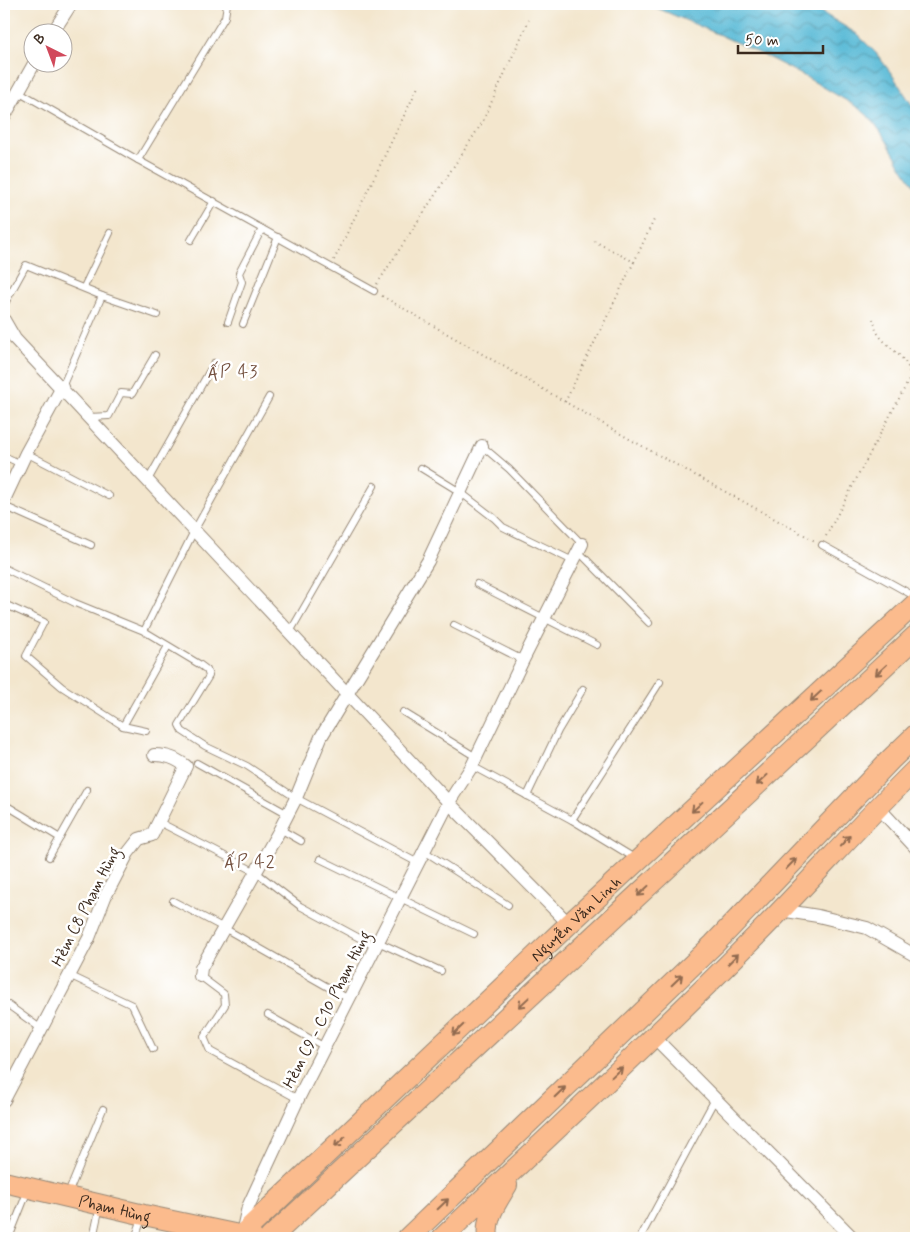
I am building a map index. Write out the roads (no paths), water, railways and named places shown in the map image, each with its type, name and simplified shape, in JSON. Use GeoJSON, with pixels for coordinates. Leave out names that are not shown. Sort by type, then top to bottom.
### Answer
{"type":"FeatureCollection","features":[{"type":"Feature","properties":{"kind":"highway","name":"Nguyễn Văn Linh"},"geometry":{"type":"LineString","coordinates":[[270,1238],[916,636]]}},
{"type":"Feature","properties":{"kind":"highway"},"geometry":{"type":"LineString","coordinates":[[408,1238],[707,951],[916,735]]}},
{"type":"Feature","properties":{"kind":"main road","name":"Nguyễn Văn Linh"},"geometry":{"type":"LineString","coordinates":[[245,1237],[569,924],[916,604]]}},
{"type":"Feature","properties":{"kind":"main road"},"geometry":{"type":"LineString","coordinates":[[442,1238],[751,941],[916,769]]}},
{"type":"Feature","properties":{"kind":"main road"},"geometry":{"type":"LineString","coordinates":[[488,1238],[487,1229],[493,1208],[524,1159]]}},
{"type":"Feature","properties":{"kind":"main road","name":"Phạm Hùng"},"geometry":{"type":"LineString","coordinates":[[4,1182],[144,1215],[207,1234],[245,1237]]}},
{"type":"Feature","properties":{"kind":"street"},"geometry":{"type":"LineString","coordinates":[[59,22],[71,4]]}},
{"type":"Feature","properties":{"kind":"street"},"geometry":{"type":"LineString","coordinates":[[4,117],[29,72]]}},
{"type":"Feature","properties":{"kind":"street"},"geometry":{"type":"LineString","coordinates":[[4,320],[15,338],[194,531],[449,802],[569,924]]}},
{"type":"Feature","properties":{"kind":"street"},"geometry":{"type":"LineString","coordinates":[[4,500],[23,459],[62,387]]}},
{"type":"Feature","properties":{"kind":"street"},"geometry":{"type":"LineString","coordinates":[[200,976],[201,968],[288,814],[321,737],[428,561],[482,446]]}},
{"type":"Feature","properties":{"kind":"street","name":"Hẻm C9 - C10 Phạm Hùng"},"geometry":{"type":"LineString","coordinates":[[245,1237],[248,1207],[298,1099],[449,802],[474,762],[578,552]]}},
{"type":"Feature","properties":{"kind":"street","name":"Hẻm C8 Phạm Hùng"},"geometry":{"type":"LineString","coordinates":[[4,1100],[40,1028],[89,938],[105,897],[128,853],[139,839],[152,835],[186,766],[166,755],[154,755]]}},
{"type":"Feature","properties":{"kind":"street"},"geometry":{"type":"LineString","coordinates":[[878,807],[916,848]]}},
{"type":"Feature","properties":{"kind":"street"},"geometry":{"type":"LineString","coordinates":[[780,910],[818,916],[868,928],[916,956]]}},
{"type":"Feature","properties":{"kind":"street"},"geometry":{"type":"LineString","coordinates":[[654,1036],[853,1238]]}},
{"type":"Feature","properties":{"kind":"lane"},"geometry":{"type":"LineString","coordinates":[[138,160],[225,17],[226,4]]}},
{"type":"Feature","properties":{"kind":"lane"},"geometry":{"type":"LineString","coordinates":[[18,90],[138,160],[374,291]]}},
{"type":"Feature","properties":{"kind":"lane"},"geometry":{"type":"LineString","coordinates":[[191,240],[214,201]]}},
{"type":"Feature","properties":{"kind":"lane"},"geometry":{"type":"LineString","coordinates":[[228,322],[242,282],[240,273],[262,229]]}},
{"type":"Feature","properties":{"kind":"lane"},"geometry":{"type":"LineString","coordinates":[[84,287],[110,233]]}},
{"type":"Feature","properties":{"kind":"lane"},"geometry":{"type":"LineString","coordinates":[[244,324],[278,237]]}},
{"type":"Feature","properties":{"kind":"lane"},"geometry":{"type":"LineString","coordinates":[[4,305],[26,265],[84,287],[102,296],[156,315]]}},
{"type":"Feature","properties":{"kind":"lane"},"geometry":{"type":"LineString","coordinates":[[62,387],[102,296]]}},
{"type":"Feature","properties":{"kind":"lane"},"geometry":{"type":"LineString","coordinates":[[89,417],[109,416],[121,393],[132,394],[155,355]]}},
{"type":"Feature","properties":{"kind":"lane"},"geometry":{"type":"LineString","coordinates":[[148,480],[214,363]]}},
{"type":"Feature","properties":{"kind":"lane"},"geometry":{"type":"LineString","coordinates":[[144,631],[194,531],[269,397]]}},
{"type":"Feature","properties":{"kind":"lane"},"geometry":{"type":"LineString","coordinates":[[482,446],[509,469],[578,552],[649,623]]}},
{"type":"Feature","properties":{"kind":"lane"},"geometry":{"type":"LineString","coordinates":[[4,456],[23,459],[109,496]]}},
{"type":"Feature","properties":{"kind":"lane"},"geometry":{"type":"LineString","coordinates":[[421,468],[460,492],[494,518],[503,528],[578,552]]}},
{"type":"Feature","properties":{"kind":"lane"},"geometry":{"type":"LineString","coordinates":[[290,632],[374,486]]}},
{"type":"Feature","properties":{"kind":"lane"},"geometry":{"type":"LineString","coordinates":[[4,506],[91,545]]}},
{"type":"Feature","properties":{"kind":"lane"},"geometry":{"type":"LineString","coordinates":[[822,545],[916,597]]}},
{"type":"Feature","properties":{"kind":"lane"},"geometry":{"type":"LineString","coordinates":[[4,568],[75,603],[144,631],[199,664],[209,673],[209,676],[178,725],[182,731],[205,746],[247,766],[296,798],[418,863]]}},
{"type":"Feature","properties":{"kind":"lane"},"geometry":{"type":"LineString","coordinates":[[477,584],[598,645]]}},
{"type":"Feature","properties":{"kind":"lane"},"geometry":{"type":"LineString","coordinates":[[4,604],[44,622],[26,656],[62,687],[123,726],[146,731]]}},
{"type":"Feature","properties":{"kind":"lane"},"geometry":{"type":"LineString","coordinates":[[454,625],[523,660]]}},
{"type":"Feature","properties":{"kind":"lane"},"geometry":{"type":"LineString","coordinates":[[123,726],[168,646]]}},
{"type":"Feature","properties":{"kind":"lane"},"geometry":{"type":"LineString","coordinates":[[572,820],[660,682]]}},
{"type":"Feature","properties":{"kind":"lane"},"geometry":{"type":"LineString","coordinates":[[527,796],[558,731],[583,689]]}},
{"type":"Feature","properties":{"kind":"lane"},"geometry":{"type":"LineString","coordinates":[[403,712],[474,762],[527,796],[572,820],[639,861]]}},
{"type":"Feature","properties":{"kind":"lane"},"geometry":{"type":"LineString","coordinates":[[197,763],[288,814]]}},
{"type":"Feature","properties":{"kind":"lane"},"geometry":{"type":"LineString","coordinates":[[49,857],[87,790]]}},
{"type":"Feature","properties":{"kind":"lane"},"geometry":{"type":"LineString","coordinates":[[4,804],[60,838]]}},
{"type":"Feature","properties":{"kind":"lane"},"geometry":{"type":"LineString","coordinates":[[159,822],[256,872],[300,906],[377,945],[441,972]]}},
{"type":"Feature","properties":{"kind":"lane"},"geometry":{"type":"LineString","coordinates":[[280,829],[301,841]]}},
{"type":"Feature","properties":{"kind":"lane"},"geometry":{"type":"LineString","coordinates":[[424,851],[508,905]]}},
{"type":"Feature","properties":{"kind":"lane"},"geometry":{"type":"LineString","coordinates":[[320,859],[474,934]]}},
{"type":"Feature","properties":{"kind":"lane"},"geometry":{"type":"LineString","coordinates":[[174,902],[349,999]]}},
{"type":"Feature","properties":{"kind":"lane"},"geometry":{"type":"LineString","coordinates":[[69,975],[132,1005],[153,1050]]}},
{"type":"Feature","properties":{"kind":"lane"},"geometry":{"type":"LineString","coordinates":[[200,976],[224,994],[225,1005],[204,1038],[210,1051],[298,1099]]}},
{"type":"Feature","properties":{"kind":"lane"},"geometry":{"type":"LineString","coordinates":[[4,1002],[40,1028]]}},
{"type":"Feature","properties":{"kind":"lane"},"geometry":{"type":"LineString","coordinates":[[268,1015],[325,1047]]}},
{"type":"Feature","properties":{"kind":"lane"},"geometry":{"type":"LineString","coordinates":[[640,1238],[716,1098]]}},
{"type":"Feature","properties":{"kind":"lane"},"geometry":{"type":"LineString","coordinates":[[67,1197],[103,1109]]}},
{"type":"Feature","properties":{"kind":"lane"},"geometry":{"type":"LineString","coordinates":[[10,1238],[28,1188]]}},
{"type":"Feature","properties":{"kind":"lane"},"geometry":{"type":"LineString","coordinates":[[93,1238],[100,1205]]}},
{"type":"Feature","properties":{"kind":"lane"},"geometry":{"type":"LineString","coordinates":[[135,1238],[144,1215]]}},
{"type":"Feature","properties":{"kind":"water"},"geometry":{"type":"Polygon","coordinates":[[[647,4],[800,4],[818,10],[857,34],[876,53],[916,111],[916,187],[881,132],[867,115],[857,107],[804,76],[760,54],[647,4]]]}},
{"type":"Feature","properties":{"kind":"district","name":"ẤP 43"},"geometry":{"type":"Point","coordinates":[233,371]}},
{"type":"Feature","properties":{"kind":"district","name":"ẤP 42"},"geometry":{"type":"Point","coordinates":[250,861]}}]}
